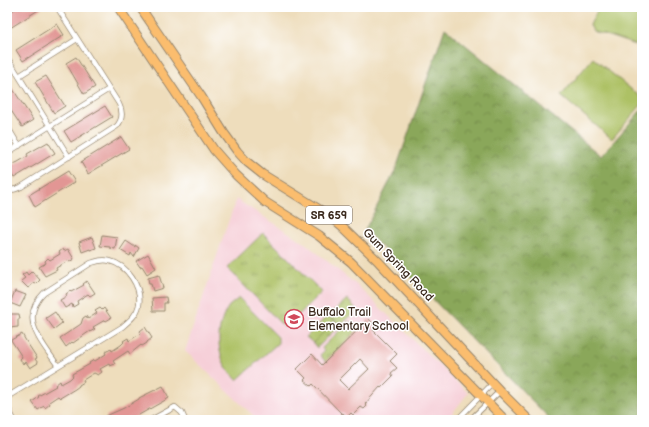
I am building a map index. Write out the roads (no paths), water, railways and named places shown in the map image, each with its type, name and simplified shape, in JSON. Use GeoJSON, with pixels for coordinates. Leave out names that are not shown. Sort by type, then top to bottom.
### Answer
{"type":"FeatureCollection","features":[{"type":"Feature","properties":{"kind":"main road","name":"SR 659"},"geometry":{"type":"LineString","coordinates":[[118,7],[214,150],[236,175],[265,202],[319,236],[351,262],[505,420]]}},
{"type":"Feature","properties":{"kind":"main road","name":"Gum Spring Road"},"geometry":{"type":"LineString","coordinates":[[140,7],[201,96],[237,152],[262,174],[330,216],[342,226],[383,266],[529,420]]}},
{"type":"Feature","properties":{"kind":"street"},"geometry":{"type":"LineString","coordinates":[[7,191],[16,190],[114,129],[120,123],[122,116],[121,108],[57,7]]}},
{"type":"Feature","properties":{"kind":"street"},"geometry":{"type":"LineString","coordinates":[[19,76],[77,39]]}},
{"type":"Feature","properties":{"kind":"street"},"geometry":{"type":"LineString","coordinates":[[7,57],[69,156]]}},
{"type":"Feature","properties":{"kind":"street"},"geometry":{"type":"LineString","coordinates":[[7,153],[109,89]]}},
{"type":"Feature","properties":{"kind":"street"},"geometry":{"type":"LineString","coordinates":[[7,126],[19,146]]}},
{"type":"Feature","properties":{"kind":"street"},"geometry":{"type":"LineString","coordinates":[[7,397],[58,366],[122,327],[130,320],[135,314],[139,305],[139,295],[130,275],[124,268],[110,261],[91,263],[44,293],[39,298],[32,316],[34,327],[36,333],[58,366]]}},
{"type":"Feature","properties":{"kind":"street"},"geometry":{"type":"LineString","coordinates":[[457,420],[493,383]]}},
{"type":"Feature","properties":{"kind":"street"},"geometry":{"type":"LineString","coordinates":[[470,420],[500,391]]}},
{"type":"Feature","properties":{"kind":"street"},"geometry":{"type":"LineString","coordinates":[[7,406],[14,420]]}},
{"type":"Feature","properties":{"kind":"street"},"geometry":{"type":"LineString","coordinates":[[150,420],[175,407],[182,413],[185,420]]}},
{"type":"Feature","properties":{"kind":"place","name":"Buffalo Trail Elementary School"},"geometry":{"type":"Point","coordinates":[294,319]}}]}
